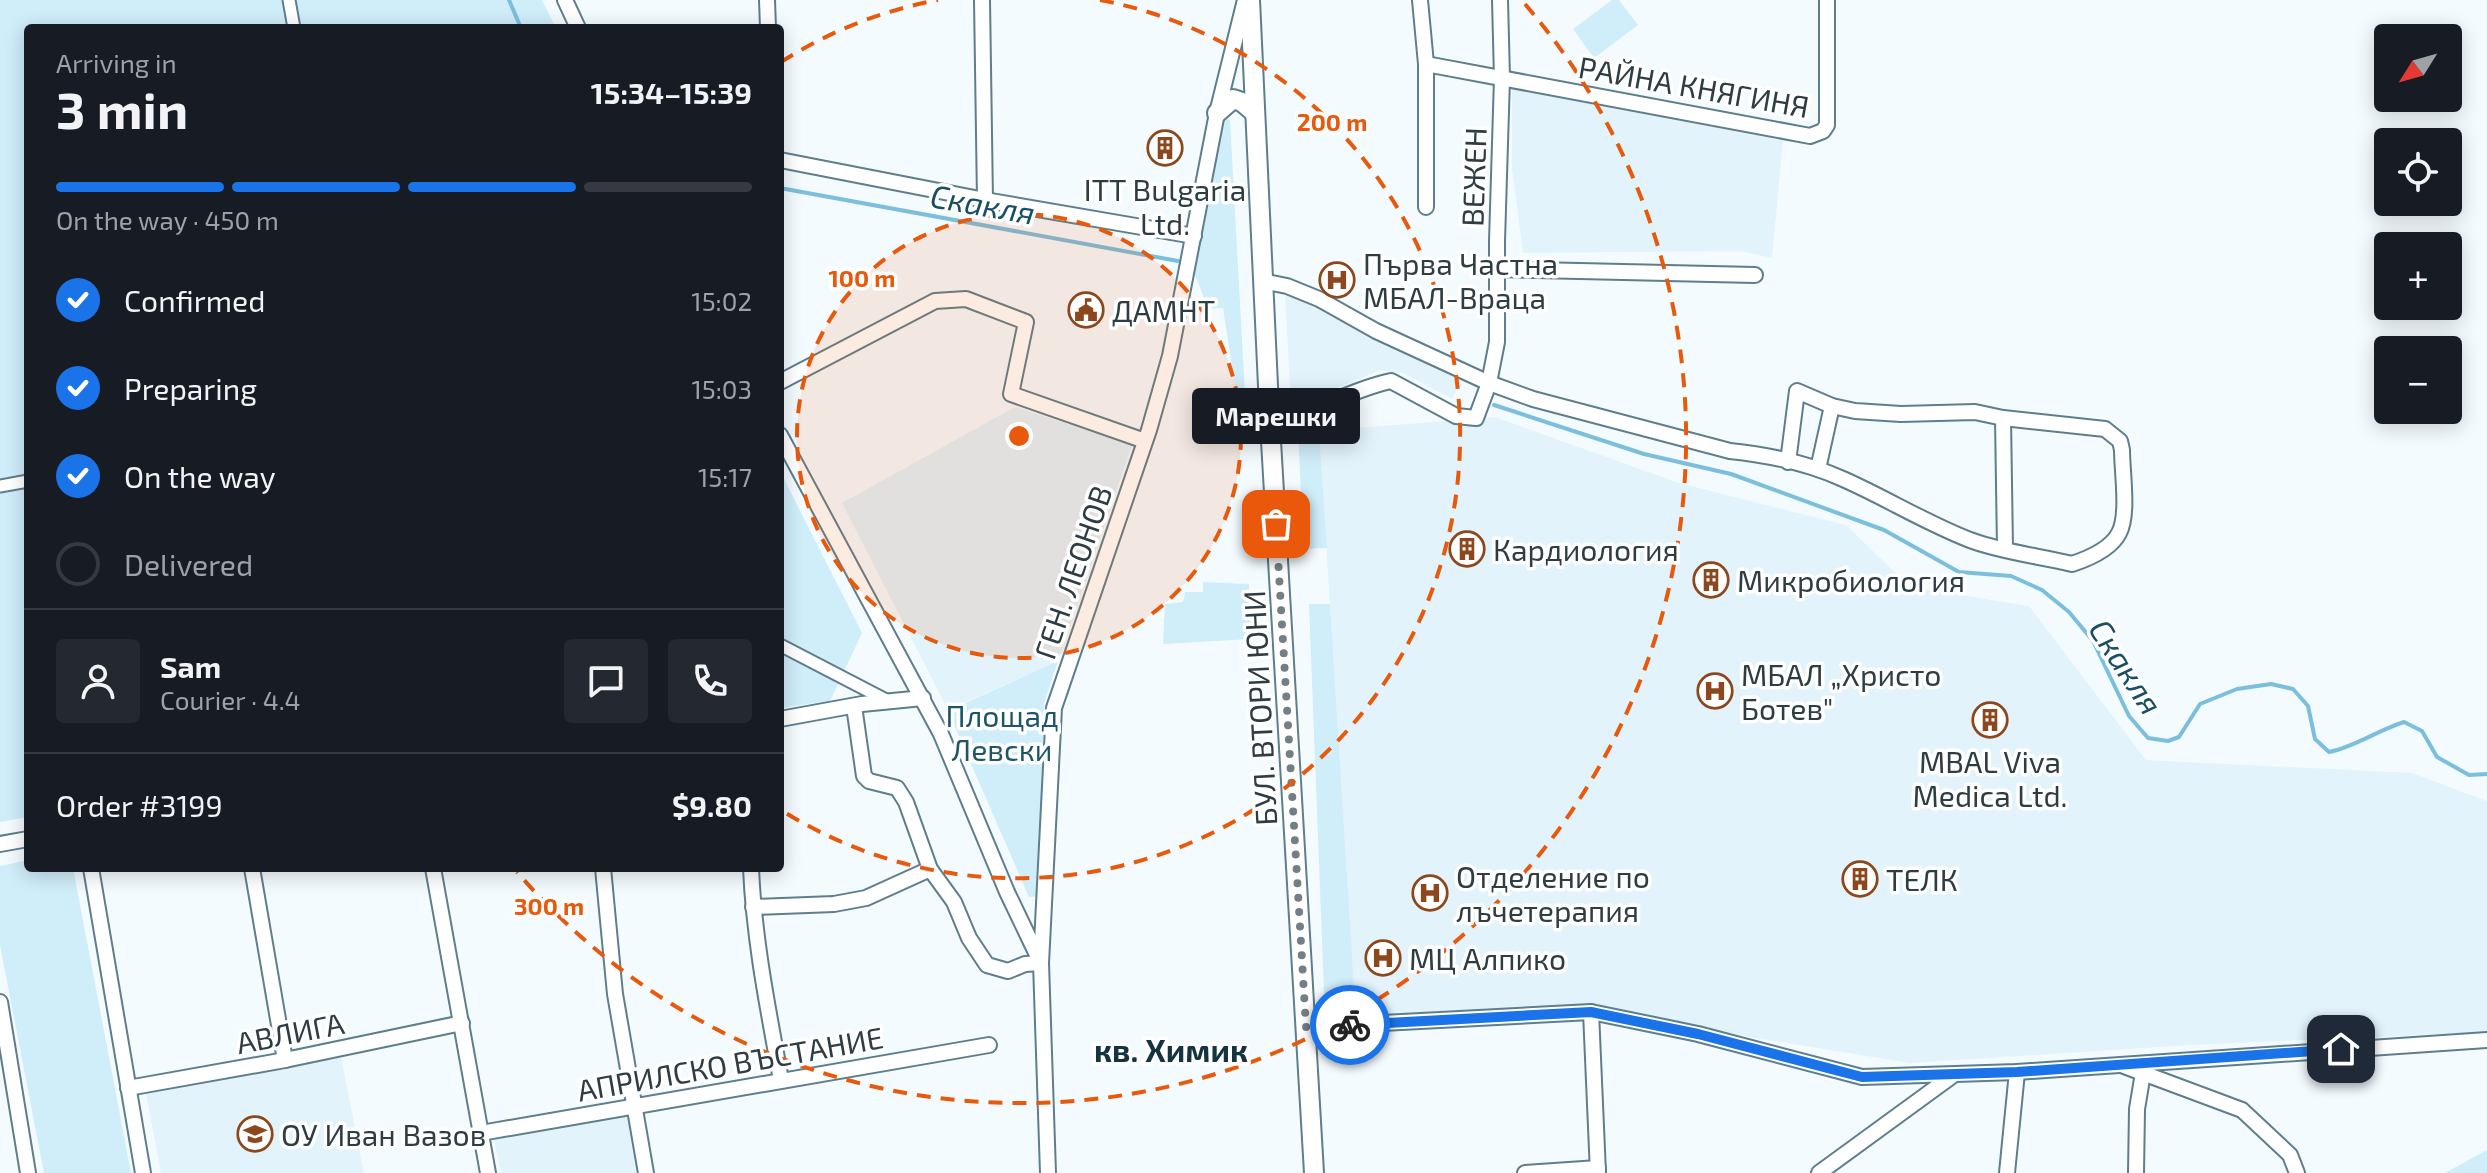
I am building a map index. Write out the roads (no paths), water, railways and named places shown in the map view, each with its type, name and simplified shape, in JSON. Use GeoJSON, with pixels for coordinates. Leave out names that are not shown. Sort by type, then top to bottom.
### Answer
{"type":"FeatureCollection","features":[{"type":"Feature","properties":{"kind":"street"},"geometry":{"type":"LineString","coordinates":[[289,0],[293,24]]}},
{"type":"Feature","properties":{"kind":"street"},"geometry":{"type":"LineString","coordinates":[[565,0],[576,24]]}},
{"type":"Feature","properties":{"kind":"street"},"geometry":{"type":"LineString","coordinates":[[767,0],[768,24]]}},
{"type":"Feature","properties":{"kind":"street"},"geometry":{"type":"LineString","coordinates":[[982,0],[985,200]]}},
{"type":"Feature","properties":{"kind":"street","name":"БУЛ. ВТОРИ ЮНИ"},"geometry":{"type":"LineString","coordinates":[[1247,0],[1314,1173]]}},
{"type":"Feature","properties":{"kind":"street","name":"ГЕН. ЛЕОНОВ"},"geometry":{"type":"LineString","coordinates":[[1048,1173],[1041,963],[1054,708],[1145,441],[1170,356],[1217,113],[1247,0]]}},
{"type":"Feature","properties":{"kind":"street"},"geometry":{"type":"LineString","coordinates":[[1420,0],[1426,64],[1426,207]]}},
{"type":"Feature","properties":{"kind":"street","name":"ВЕЖЕН"},"geometry":{"type":"LineString","coordinates":[[1270,424],[1297,418],[1359,390],[1391,381],[1456,416],[1476,418],[1489,383],[1497,342],[1502,78],[1500,0]]}},
{"type":"Feature","properties":{"kind":"street","name":"РАЙНА КНЯГИНЯ"},"geometry":{"type":"LineString","coordinates":[[1426,64],[1797,134],[1817,135],[1827,125],[1828,117],[1827,0]]}},
{"type":"Feature","properties":{"kind":"street"},"geometry":{"type":"LineString","coordinates":[[1217,113],[1233,99],[1254,112]]}},
{"type":"Feature","properties":{"kind":"street"},"geometry":{"type":"LineString","coordinates":[[784,161],[1194,236]]}},
{"type":"Feature","properties":{"kind":"street"},"geometry":{"type":"LineString","coordinates":[[1496,269],[1755,275]]}},
{"type":"Feature","properties":{"kind":"street"},"geometry":{"type":"LineString","coordinates":[[1262,281],[1287,286],[1319,299],[1376,331],[1489,383],[1533,399],[1730,451],[1764,455],[1788,462],[1818,469],[1974,542],[2072,564],[2087,559],[2119,534],[2123,515],[2122,450],[2120,441],[2105,429],[1975,412],[1879,414],[1832,406],[1797,391],[1788,462]]}},
{"type":"Feature","properties":{"kind":"street"},"geometry":{"type":"LineString","coordinates":[[784,380],[935,301],[966,299],[1026,322],[1011,394],[1145,441]]}},
{"type":"Feature","properties":{"kind":"street"},"geometry":{"type":"LineString","coordinates":[[1818,469],[1832,406]]}},
{"type":"Feature","properties":{"kind":"street"},"geometry":{"type":"LineString","coordinates":[[2003,418],[2005,549]]}},
{"type":"Feature","properties":{"kind":"street"},"geometry":{"type":"LineString","coordinates":[[784,442],[941,734],[1007,892],[1041,963],[1025,964],[1008,971],[987,965],[969,938],[954,902],[930,869],[906,802],[897,788],[869,781],[864,776],[854,706]]}},
{"type":"Feature","properties":{"kind":"street"},"geometry":{"type":"LineString","coordinates":[[0,486],[24,482]]}},
{"type":"Feature","properties":{"kind":"street"},"geometry":{"type":"LineString","coordinates":[[784,647],[888,702]]}},
{"type":"Feature","properties":{"kind":"street"},"geometry":{"type":"LineString","coordinates":[[784,718],[923,698]]}},
{"type":"Feature","properties":{"kind":"street"},"geometry":{"type":"LineString","coordinates":[[0,844],[24,840]]}},
{"type":"Feature","properties":{"kind":"street"},"geometry":{"type":"LineString","coordinates":[[753,907],[834,904],[866,898],[930,869]]}},
{"type":"Feature","properties":{"kind":"street"},"geometry":{"type":"LineString","coordinates":[[92,872],[143,1173]]}},
{"type":"Feature","properties":{"kind":"street"},"geometry":{"type":"LineString","coordinates":[[253,872],[285,1060]]}},
{"type":"Feature","properties":{"kind":"street"},"geometry":{"type":"LineString","coordinates":[[434,872],[488,1173]]}},
{"type":"Feature","properties":{"kind":"street"},"geometry":{"type":"LineString","coordinates":[[603,872],[615,994],[646,1173]]}},
{"type":"Feature","properties":{"kind":"street"},"geometry":{"type":"LineString","coordinates":[[751,872],[761,975],[781,1080]]}},
{"type":"Feature","properties":{"kind":"street"},"geometry":{"type":"LineString","coordinates":[[0,1002],[2,1030],[28,1173]]}},
{"type":"Feature","properties":{"kind":"street"},"geometry":{"type":"LineString","coordinates":[[1306,1027],[1591,1012],[1698,1034],[1862,1077],[2017,1072],[2487,1040]]}},
{"type":"Feature","properties":{"kind":"street"},"geometry":{"type":"LineString","coordinates":[[1525,1173],[1598,1171],[1591,1012]]}},
{"type":"Feature","properties":{"kind":"street","name":"АВЛИГА"},"geometry":{"type":"LineString","coordinates":[[128,1088],[285,1060],[462,1023]]}},
{"type":"Feature","properties":{"kind":"street","name":"АПРИЛСКО ВЪСТАНИЕ"},"geometry":{"type":"LineString","coordinates":[[481,1133],[989,1045]]}},
{"type":"Feature","properties":{"kind":"street"},"geometry":{"type":"LineString","coordinates":[[2116,1064],[2242,1110],[2290,1155],[2297,1173]]}},
{"type":"Feature","properties":{"kind":"street"},"geometry":{"type":"LineString","coordinates":[[2007,1173],[2017,1072]]}},
{"type":"Feature","properties":{"kind":"street"},"geometry":{"type":"LineString","coordinates":[[2136,1173],[2137,1109],[2143,1073]]}},
{"type":"Feature","properties":{"kind":"street"},"geometry":{"type":"LineString","coordinates":[[1819,1173],[1956,1074]]}},
{"type":"Feature","properties":{"kind":"waterway","name":"Скакля"},"geometry":{"type":"LineString","coordinates":[[509,0],[519,24]]}},
{"type":"Feature","properties":{"kind":"waterway","name":"Скакля"},"geometry":{"type":"LineString","coordinates":[[784,189],[1178,261]]}},
{"type":"Feature","properties":{"kind":"waterway","name":"Скакля"},"geometry":{"type":"LineString","coordinates":[[1494,405],[1644,454],[1731,474],[1884,530],[1959,572],[2011,576],[2042,590],[2069,612],[2093,641],[2129,716],[2148,738],[2168,741],[2179,737],[2200,704],[2237,689],[2271,684],[2293,689],[2308,706],[2315,739],[2329,752],[2404,722],[2422,731],[2437,757],[2469,775],[2487,774]]}},
{"type":"Feature","properties":{"kind":"place","name":"ITT Bulgaria Ltd."},"geometry":{"type":"Point","coordinates":[1165,148]}},
{"type":"Feature","properties":{"kind":"place","name":"Първа Частна МБАЛ-Враца"},"geometry":{"type":"Point","coordinates":[1337,280]}},
{"type":"Feature","properties":{"kind":"place","name":"ДАМНТ"},"geometry":{"type":"Point","coordinates":[1086,310]}},
{"type":"Feature","properties":{"kind":"place","name":"Марешки"},"geometry":{"type":"Point","coordinates":[1276,524]}},
{"type":"Feature","properties":{"kind":"place","name":"Кардиология"},"geometry":{"type":"Point","coordinates":[1467,549]}},
{"type":"Feature","properties":{"kind":"place","name":"Микробиология"},"geometry":{"type":"Point","coordinates":[1711,580]}},
{"type":"Feature","properties":{"kind":"place","name":"МБАЛ „Христо Ботев\""},"geometry":{"type":"Point","coordinates":[1715,691]}},
{"type":"Feature","properties":{"kind":"place","name":"MBAL Viva Medica Ltd."},"geometry":{"type":"Point","coordinates":[1990,720]}},
{"type":"Feature","properties":{"kind":"place","name":"ТЕЛК"},"geometry":{"type":"Point","coordinates":[1860,879]}},
{"type":"Feature","properties":{"kind":"place","name":"Отделение по лъчетерапия"},"geometry":{"type":"Point","coordinates":[1430,893]}},
{"type":"Feature","properties":{"kind":"place","name":"МЦ Алпико"},"geometry":{"type":"Point","coordinates":[1383,958]}},
{"type":"Feature","properties":{"kind":"place","name":"ОУ Иван Вазов"},"geometry":{"type":"Point","coordinates":[255,1134]}},
{"type":"Feature","properties":{"kind":"district","name":"кв. Химик"},"geometry":{"type":"Point","coordinates":[1171,1049]}},
{"type":"Feature","properties":{"kind":"park label","name":"Площад Левски"},"geometry":{"type":"Point","coordinates":[1002,732]}}]}
